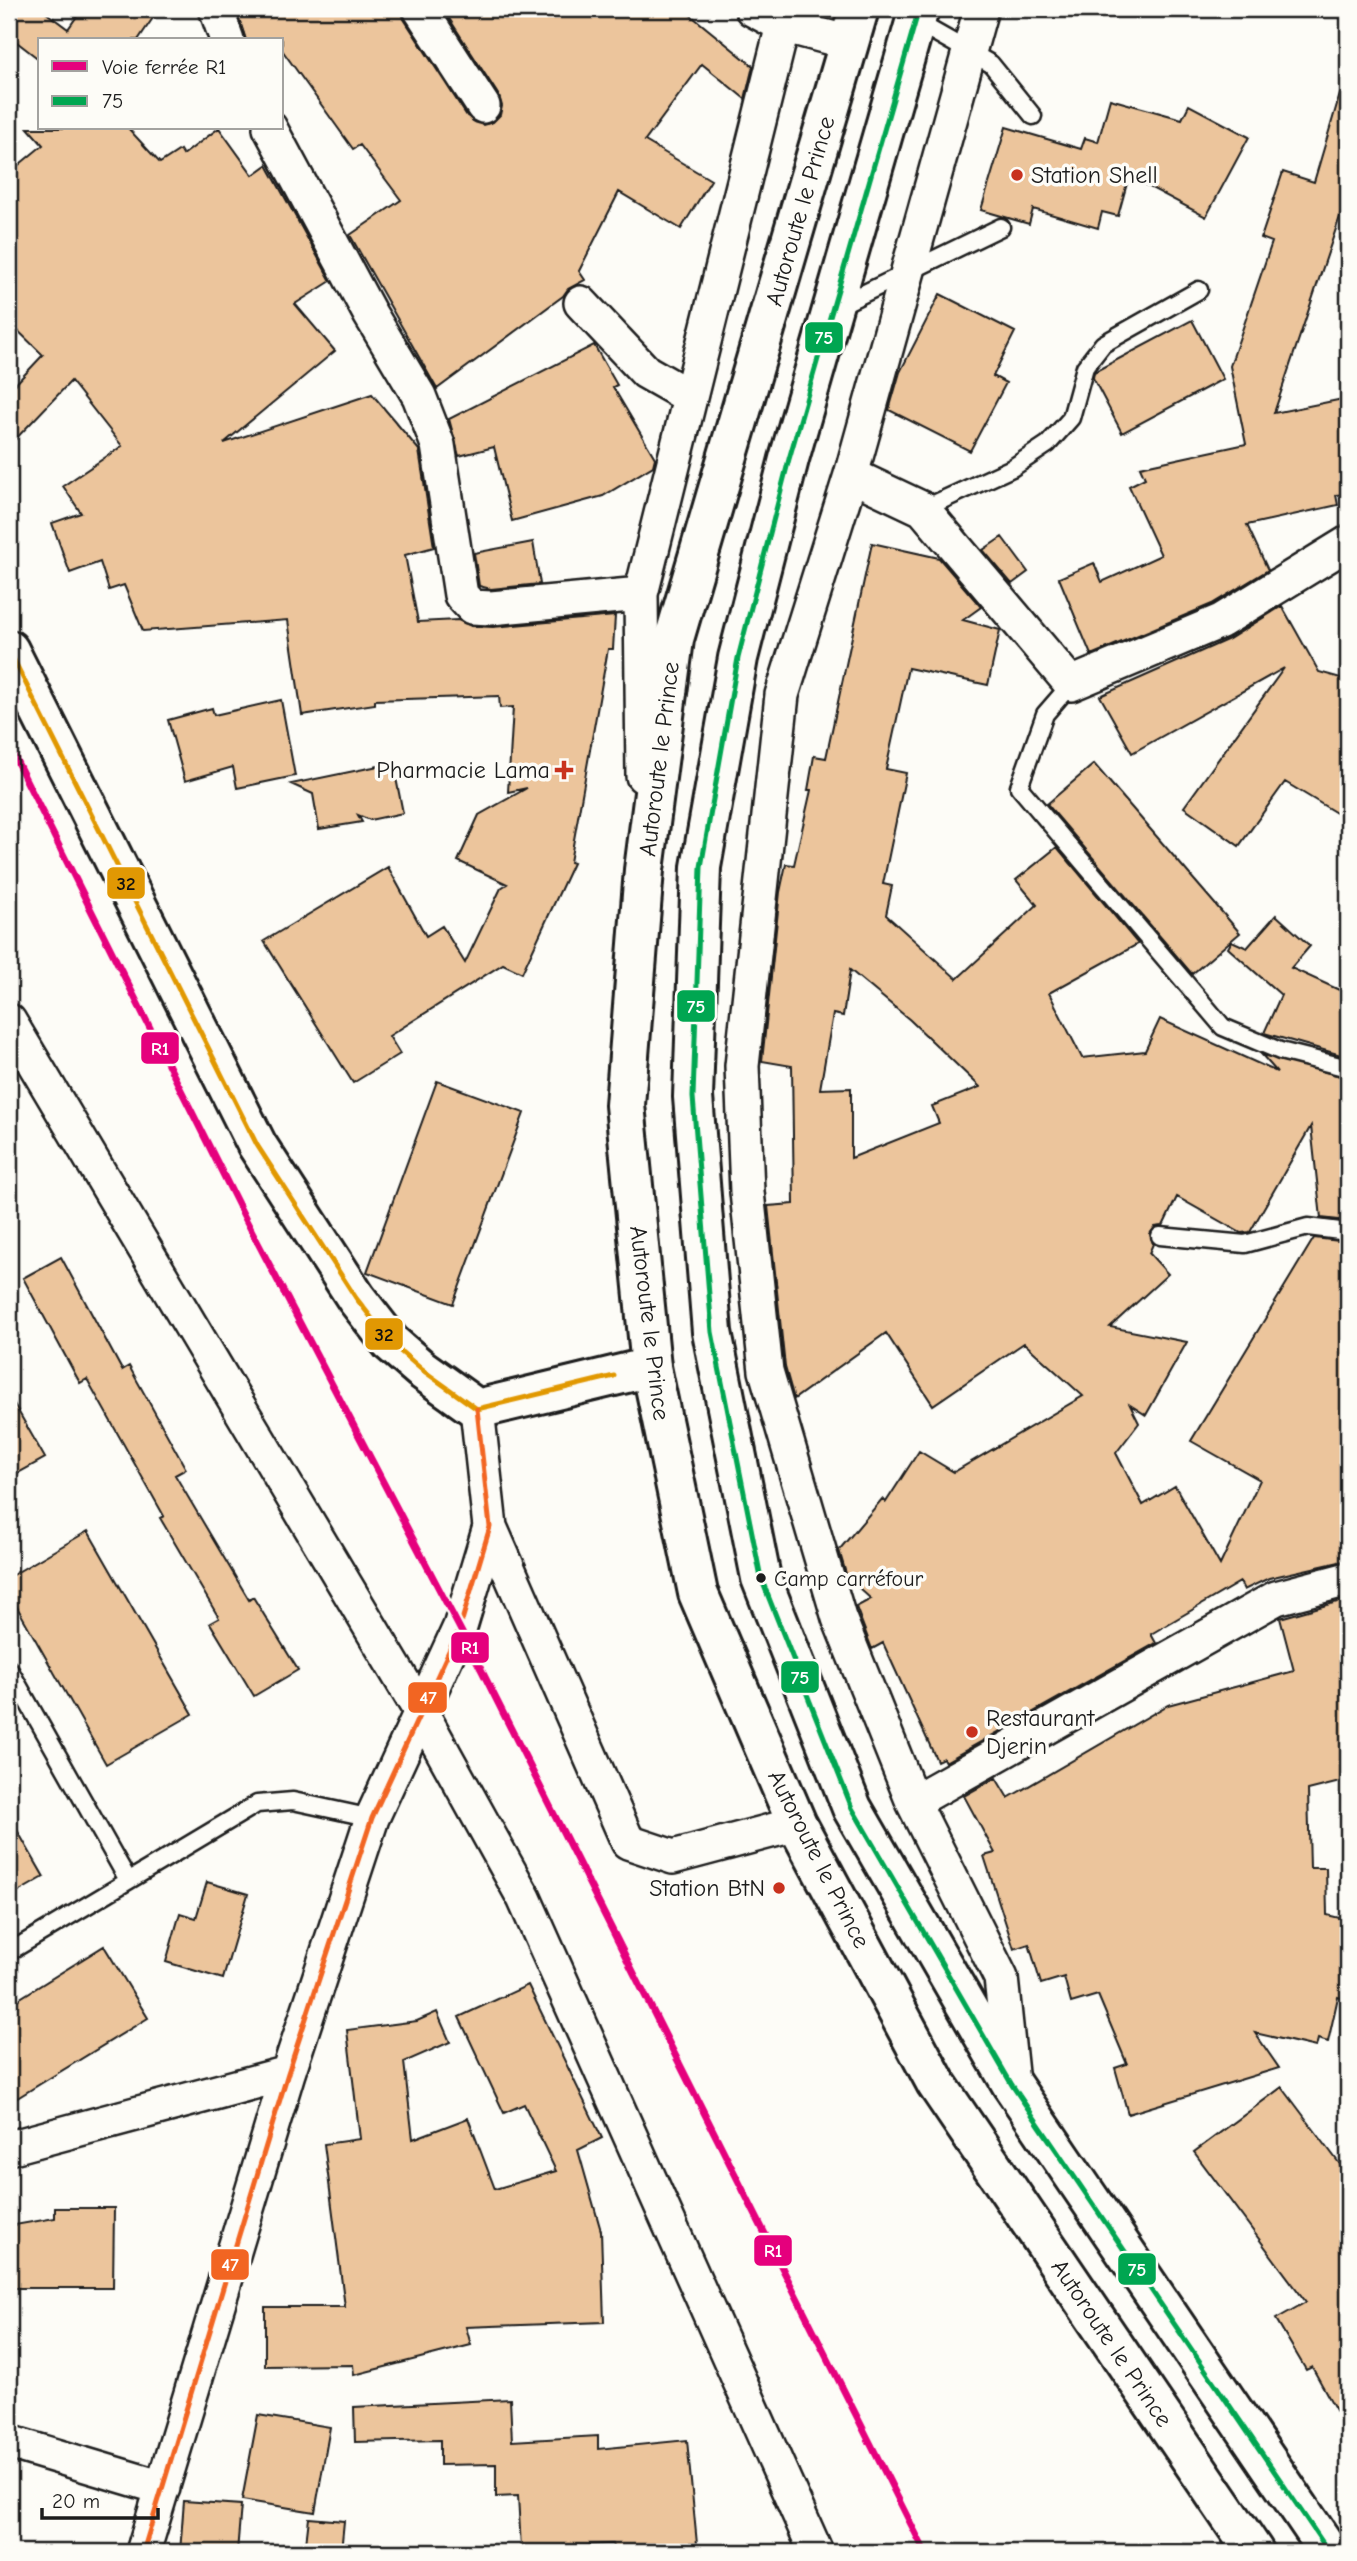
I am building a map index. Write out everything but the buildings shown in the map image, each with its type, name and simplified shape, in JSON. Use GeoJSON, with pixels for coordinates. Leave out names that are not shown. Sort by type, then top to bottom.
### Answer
{"type":"FeatureCollection","features":[{"type":"Feature","properties":{"kind":"main road"},"geometry":{"type":"LineString","coordinates":[[917,15],[789,459],[738,658],[701,867],[693,1097],[712,1332],[761,1578],[852,1808],[1012,2085],[1329,2552]]}},
{"type":"Feature","properties":{"kind":"main road","name":"Autoroute le Prince"},"geometry":{"type":"LineString","coordinates":[[854,26],[674,639],[644,870],[625,1105],[651,1367],[698,1593],[796,1824],[936,2083],[1254,2552]]}},
{"type":"Feature","properties":{"kind":"main road"},"geometry":{"type":"LineString","coordinates":[[9,650],[257,1146],[356,1298],[391,1342],[477,1409],[651,1367]]}},
{"type":"Feature","properties":{"kind":"street"},"geometry":{"type":"LineString","coordinates":[[216,9],[226,38]]}},
{"type":"Feature","properties":{"kind":"street"},"geometry":{"type":"LineString","coordinates":[[420,9],[483,106]]}},
{"type":"Feature","properties":{"kind":"street"},"geometry":{"type":"LineString","coordinates":[[752,9],[784,17],[854,26]]}},
{"type":"Feature","properties":{"kind":"street"},"geometry":{"type":"LineString","coordinates":[[981,9],[851,475],[782,695],[742,1066],[747,1192],[766,1371],[839,1618],[913,1802],[1002,1978],[1012,2085]]}},
{"type":"Feature","properties":{"kind":"street"},"geometry":{"type":"LineString","coordinates":[[644,870],[641,594],[784,17]]}},
{"type":"Feature","properties":{"kind":"street"},"geometry":{"type":"LineString","coordinates":[[271,130],[370,314],[419,396],[438,445],[461,595],[472,607],[491,608],[641,594]]}},
{"type":"Feature","properties":{"kind":"street"},"geometry":{"type":"LineString","coordinates":[[581,303],[646,372],[690,397]]}},
{"type":"Feature","properties":{"kind":"street"},"geometry":{"type":"LineString","coordinates":[[851,475],[923,509],[1071,684],[1221,621],[1348,543]]}},
{"type":"Feature","properties":{"kind":"street"},"geometry":{"type":"LineString","coordinates":[[9,1021],[421,1713],[524,1898],[816,2552]]}},
{"type":"Feature","properties":{"kind":"street"},"geometry":{"type":"LineString","coordinates":[[477,1409],[490,1527],[628,1842],[673,1857],[796,1824]]}},
{"type":"Feature","properties":{"kind":"street"},"geometry":{"type":"LineString","coordinates":[[143,2552],[288,2073],[372,1818],[460,1627],[490,1527]]}},
{"type":"Feature","properties":{"kind":"street"},"geometry":{"type":"LineString","coordinates":[[913,1802],[1276,1598],[1348,1579]]}},
{"type":"Feature","properties":{"kind":"street"},"geometry":{"type":"LineString","coordinates":[[9,2148],[288,2073]]}},
{"type":"Feature","properties":{"kind":"street"},"geometry":{"type":"LineString","coordinates":[[9,2442],[163,2488]]}},
{"type":"Feature","properties":{"kind":"lane"},"geometry":{"type":"LineString","coordinates":[[917,15],[991,64],[1032,116]]}},
{"type":"Feature","properties":{"kind":"lane"},"geometry":{"type":"LineString","coordinates":[[833,309],[908,270],[1001,227]]}},
{"type":"Feature","properties":{"kind":"lane"},"geometry":{"type":"LineString","coordinates":[[923,509],[1012,468],[1048,444],[1071,418],[1085,367],[1103,344],[1199,290]]}},
{"type":"Feature","properties":{"kind":"lane"},"geometry":{"type":"LineString","coordinates":[[1071,684],[1045,714],[1018,787],[1223,1027],[1280,1051],[1348,1068]]}},
{"type":"Feature","properties":{"kind":"lane"},"geometry":{"type":"LineString","coordinates":[[1160,1236],[1245,1244],[1308,1227],[1348,1232]]}},
{"type":"Feature","properties":{"kind":"lane"},"geometry":{"type":"LineString","coordinates":[[9,1669],[128,1880]]}},
{"type":"Feature","properties":{"kind":"lane"},"geometry":{"type":"LineString","coordinates":[[9,1952],[257,1804],[293,1801],[372,1818]]}},
{"type":"Feature","properties":{"kind":"rail line","name":"R1"},"geometry":{"type":"LineString","coordinates":[[9,746],[246,1220],[482,1671],[925,2552]]}},
{"type":"Feature","properties":{"kind":"transit line","name":"75"},"geometry":{"type":"LineString","coordinates":[[919,9],[789,459],[738,658],[701,867],[693,1097],[712,1332],[761,1578],[852,1808],[1012,2085],[1329,2552]]}},
{"type":"Feature","properties":{"kind":"transit line","name":"32"},"geometry":{"type":"LineString","coordinates":[[9,650],[257,1145],[356,1298],[391,1343],[421,1369],[477,1409],[614,1376]]}},
{"type":"Feature","properties":{"kind":"transit line","name":"47"},"geometry":{"type":"LineString","coordinates":[[143,2552],[288,2073],[372,1818],[460,1627],[490,1527],[477,1409]]}},
{"type":"Feature","properties":{"kind":"place","name":"Station Shell"},"geometry":{"type":"Point","coordinates":[1017,175]}},
{"type":"Feature","properties":{"kind":"place","name":"Pharmacie Lama"},"geometry":{"type":"Point","coordinates":[564,770]}},
{"type":"Feature","properties":{"kind":"place","name":"Camp carréfour"},"geometry":{"type":"Point","coordinates":[761,1578]}},
{"type":"Feature","properties":{"kind":"place","name":"Restaurant Djerin"},"geometry":{"type":"Point","coordinates":[972,1732]}},
{"type":"Feature","properties":{"kind":"place","name":"Station BtN"},"geometry":{"type":"Point","coordinates":[779,1888]}}]}
